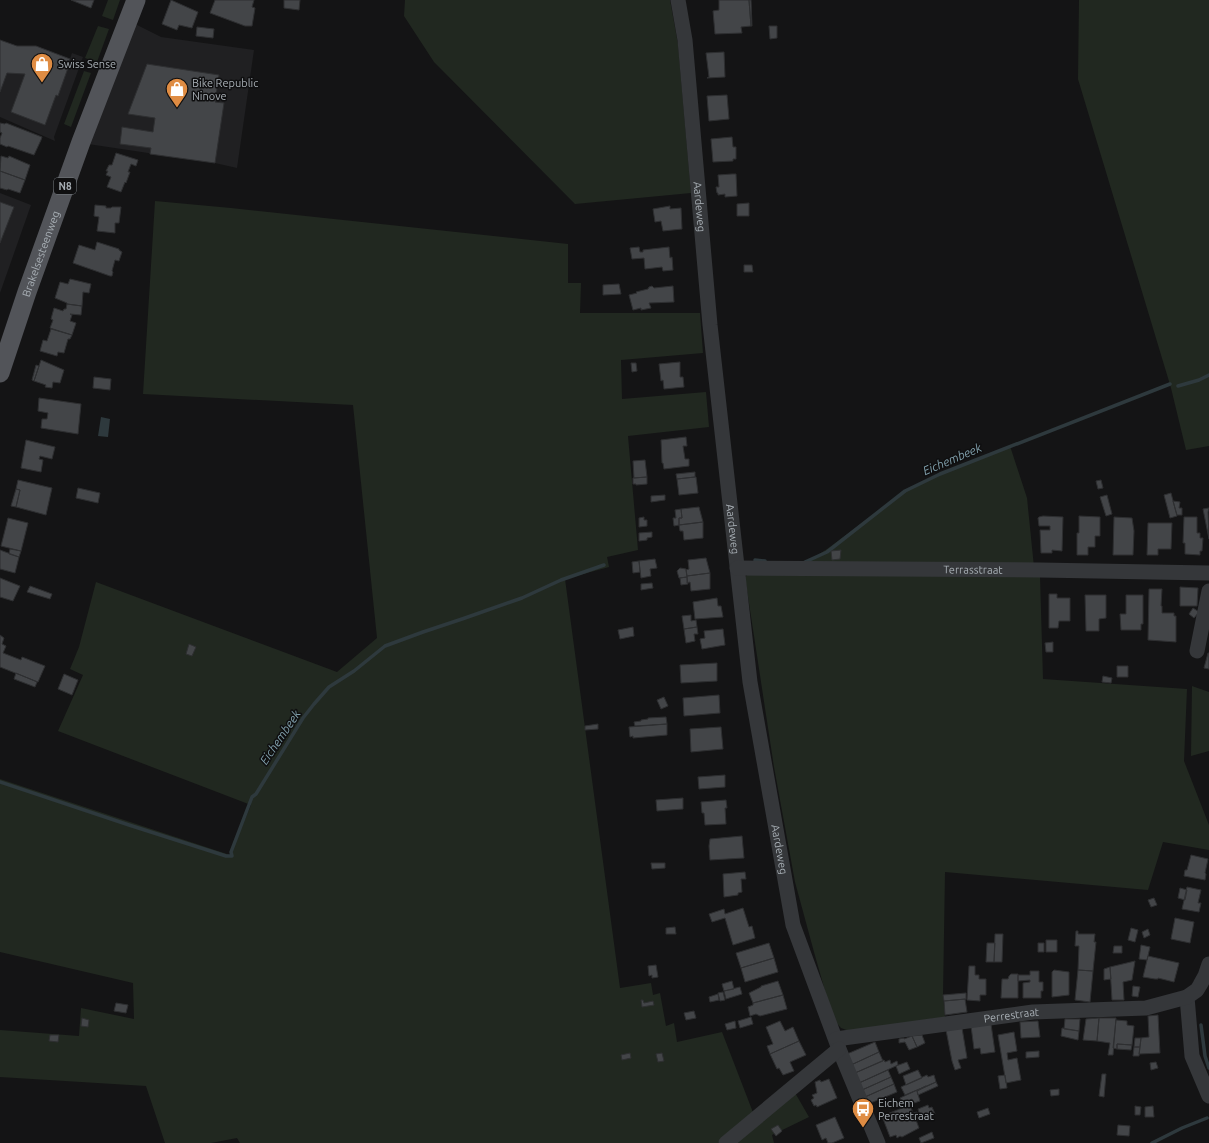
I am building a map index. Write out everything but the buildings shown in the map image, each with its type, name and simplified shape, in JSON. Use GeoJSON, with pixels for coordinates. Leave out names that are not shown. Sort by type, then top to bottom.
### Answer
{"type":"FeatureCollection","features":[{"type":"Feature","properties":{"kind":"main road","name":"Brakelsesteenweg"},"geometry":{"type":"LineString","coordinates":[[0,350],[15,301],[129,0]]}},
{"type":"Feature","properties":{"kind":"main road","name":"Brakelsesteenweg"},"geometry":{"type":"LineString","coordinates":[[0,373],[27,292],[81,142],[136,0]]}},
{"type":"Feature","properties":{"kind":"street","name":"Aardeweg"},"geometry":{"type":"LineString","coordinates":[[678,0],[685,40],[710,325],[750,682],[793,925],[837,1044],[878,1143]]}},
{"type":"Feature","properties":{"kind":"street","name":"Terrasstraat"},"geometry":{"type":"LineString","coordinates":[[737,568],[1209,573]]}},
{"type":"Feature","properties":{"kind":"street"},"geometry":{"type":"LineString","coordinates":[[1197,651],[1209,591]]}},
{"type":"Feature","properties":{"kind":"street"},"geometry":{"type":"LineString","coordinates":[[1209,964],[1200,985],[1187,997],[1192,1056],[1209,1096]]}},
{"type":"Feature","properties":{"kind":"street","name":"Perrestraat"},"geometry":{"type":"LineString","coordinates":[[837,1044],[1033,1012],[1146,1008],[1187,997]]}},
{"type":"Feature","properties":{"kind":"street"},"geometry":{"type":"LineString","coordinates":[[726,1143],[837,1044]]}},
{"type":"Feature","properties":{"kind":"shaded area"},"geometry":{"type":"Polygon","coordinates":[[[108,0],[120,0],[113,20],[102,16],[108,0]]]}},
{"type":"Feature","properties":{"kind":"shaded area"},"geometry":{"type":"Polygon","coordinates":[[[405,0],[670,0],[678,44],[691,193],[575,204],[434,62],[404,16],[405,0]]]}},
{"type":"Feature","properties":{"kind":"shaded area"},"geometry":{"type":"Polygon","coordinates":[[[1079,0],[1209,0],[1209,446],[1186,450],[1171,388],[1078,79],[1079,0]]]}},
{"type":"Feature","properties":{"kind":"shaded area"},"geometry":{"type":"Polygon","coordinates":[[[133,23],[161,37],[254,50],[237,168],[215,163],[88,144],[133,23]]]}},
{"type":"Feature","properties":{"kind":"shaded area"},"geometry":{"type":"Polygon","coordinates":[[[98,26],[109,29],[97,62],[85,58],[98,26]]]}},
{"type":"Feature","properties":{"kind":"shaded area","name":"Swiss Sense"},"geometry":{"type":"Polygon","coordinates":[[[0,40],[17,46],[36,46],[70,59],[72,53],[83,57],[54,137],[55,141],[0,117],[0,40]]]}},
{"type":"Feature","properties":{"kind":"shaded area"},"geometry":{"type":"Polygon","coordinates":[[[84,71],[91,73],[71,127],[64,124],[84,71]]]}},
{"type":"Feature","properties":{"kind":"shaded area"},"geometry":{"type":"Polygon","coordinates":[[[0,193],[31,205],[0,293],[0,193]]]}},
{"type":"Feature","properties":{"kind":"shaded area"},"geometry":{"type":"Polygon","coordinates":[[[155,201],[568,244],[568,283],[581,283],[580,313],[700,313],[703,353],[621,360],[622,399],[706,392],[709,427],[628,436],[638,550],[607,557],[609,567],[565,579],[620,988],[651,983],[653,995],[660,993],[666,1026],[674,1023],[677,1042],[722,1032],[754,1115],[718,1143],[240,1143],[237,1138],[211,1143],[165,1143],[146,1086],[0,1077],[0,1030],[79,1036],[81,1008],[134,1019],[133,983],[0,952],[0,779],[230,855],[251,805],[58,731],[83,675],[70,669],[79,647],[96,582],[337,672],[377,638],[353,405],[143,394],[155,201]]]}},
{"type":"Feature","properties":{"kind":"shaded area"},"geometry":{"type":"Polygon","coordinates":[[[101,417],[110,419],[108,437],[98,436],[101,417]]]}},
{"type":"Feature","properties":{"kind":"shaded area"},"geometry":{"type":"Polygon","coordinates":[[[1010,446],[1027,498],[1034,567],[807,562],[827,549],[905,491],[940,474],[1010,446]]]}},
{"type":"Feature","properties":{"kind":"shaded area"},"geometry":{"type":"Polygon","coordinates":[[[750,573],[1040,576],[1043,679],[1187,689],[1184,761],[1209,825],[1209,850],[1163,842],[1148,890],[945,872],[943,995],[945,1017],[849,1031],[841,1028],[833,1019],[795,882],[774,767],[745,577],[750,573]]]}},
{"type":"Feature","properties":{"kind":"shaded area"},"geometry":{"type":"Polygon","coordinates":[[[1192,686],[1209,692],[1209,751],[1191,756],[1192,686]]]}},
{"type":"Feature","properties":{"kind":"shaded area"},"geometry":{"type":"Polygon","coordinates":[[[794,1091],[809,1117],[772,1135],[774,1143],[730,1143],[794,1091]]]}},
{"type":"Feature","properties":{"kind":"waterway","name":"Eichembeek"},"geometry":{"type":"LineString","coordinates":[[1178,386],[1199,380],[1209,375]]}},
{"type":"Feature","properties":{"kind":"waterway","name":"Eichembeek"},"geometry":{"type":"LineString","coordinates":[[805,562],[827,552],[905,491],[940,474],[1170,384]]}},
{"type":"Feature","properties":{"kind":"waterway","name":"Eichembeek"},"geometry":{"type":"LineString","coordinates":[[755,560],[765,561]]}},
{"type":"Feature","properties":{"kind":"waterway","name":"Eichembeek"},"geometry":{"type":"LineString","coordinates":[[0,782],[226,856],[232,856],[231,852],[252,797],[256,794],[303,718],[329,687],[354,671],[385,646],[522,598],[561,580],[604,565]]}},
{"type":"Feature","properties":{"kind":"waterway"},"geometry":{"type":"LineString","coordinates":[[1201,1025],[1205,1056],[1209,1068]]}},
{"type":"Feature","properties":{"kind":"waterway"},"geometry":{"type":"LineString","coordinates":[[1152,1143],[1182,1128],[1207,1118]]}},
{"type":"Feature","properties":{"kind":"place","name":"Swiss Sense"},"geometry":{"type":"Point","coordinates":[42,84]}},
{"type":"Feature","properties":{"kind":"place","name":"Bike Republic Ninove"},"geometry":{"type":"Point","coordinates":[177,108]}},
{"type":"Feature","properties":{"kind":"place","name":"Eichem Perrestraat"},"geometry":{"type":"Point","coordinates":[863,1128]}}]}
